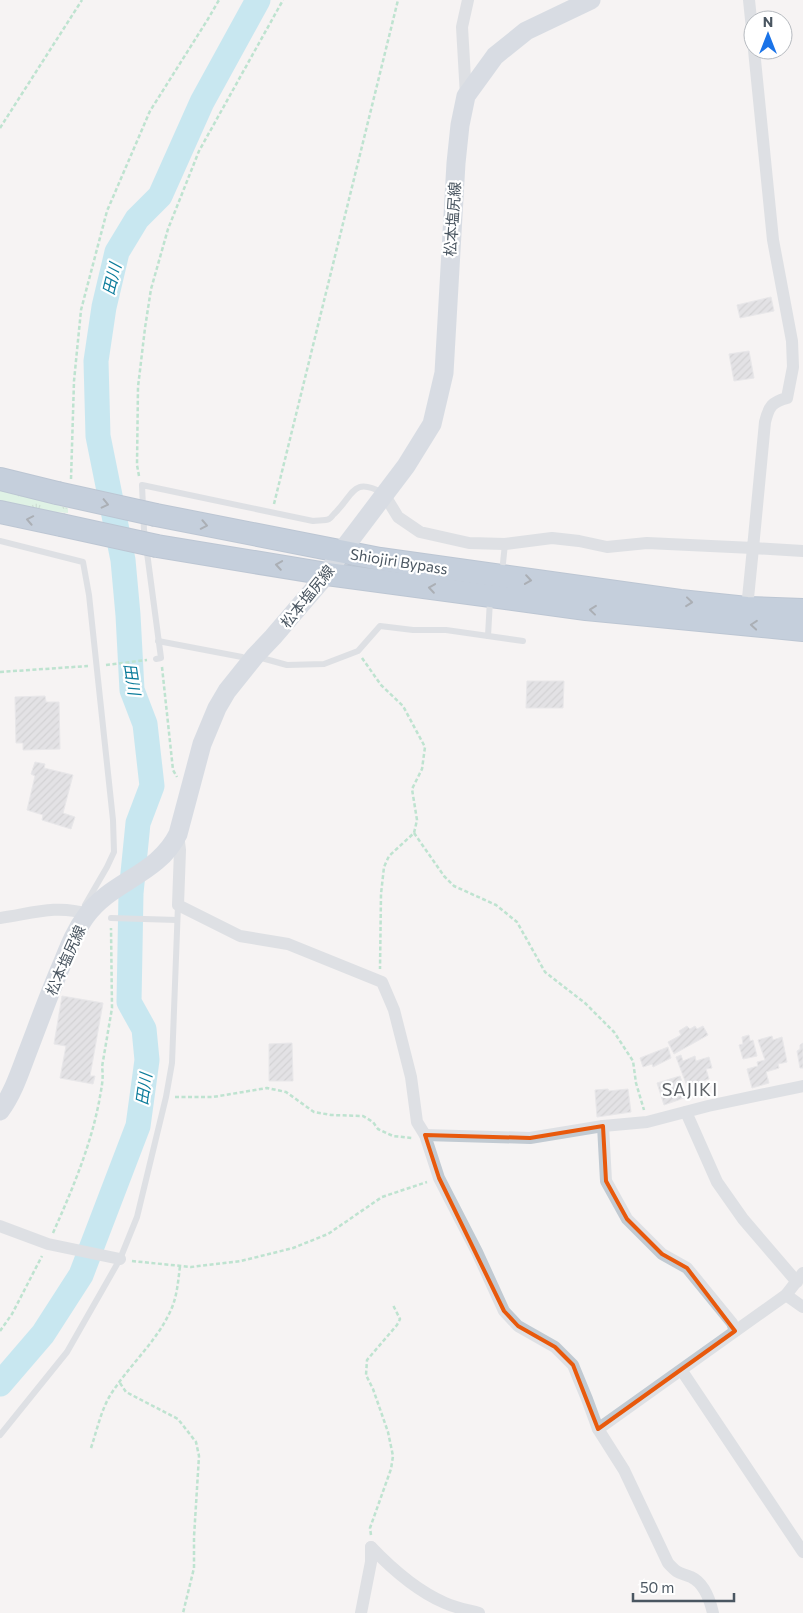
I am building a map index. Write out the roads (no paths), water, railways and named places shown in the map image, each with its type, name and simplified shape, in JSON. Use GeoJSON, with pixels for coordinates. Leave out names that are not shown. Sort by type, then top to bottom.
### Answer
{"type":"FeatureCollection","features":[{"type":"Feature","properties":{"kind":"highway","name":"Shiojiri Bypass"},"geometry":{"type":"LineString","coordinates":[[0,479],[65,490],[156,515],[380,559],[680,601],[747,608],[803,610]]}},
{"type":"Feature","properties":{"kind":"highway","name":"Shiojiri Bypass"},"geometry":{"type":"LineString","coordinates":[[0,512],[157,546],[327,574],[586,609],[803,630]]}},
{"type":"Feature","properties":{"kind":"main road","name":"松本塩尻線"},"geometry":{"type":"LineString","coordinates":[[0,1110],[6,1103],[19,1074],[50,991],[84,913],[108,894],[153,866],[172,847],[178,834],[202,744],[227,691],[252,659],[327,574],[341,552],[406,466],[432,424],[444,373],[456,163],[460,125],[466,96],[495,56],[526,31],[591,0]]}},
{"type":"Feature","properties":{"kind":"street"},"geometry":{"type":"LineString","coordinates":[[466,96],[462,27],[468,0]]}},
{"type":"Feature","properties":{"kind":"street"},"geometry":{"type":"LineString","coordinates":[[747,608],[765,422],[768,410],[775,402],[787,398],[793,367],[792,341],[773,240],[755,60]]}},
{"type":"Feature","properties":{"kind":"street"},"geometry":{"type":"LineString","coordinates":[[384,494],[398,517],[420,532],[469,543],[505,544],[552,538],[607,547],[647,543],[803,551]]}},
{"type":"Feature","properties":{"kind":"street"},"geometry":{"type":"LineString","coordinates":[[178,834],[180,850],[178,905],[240,936],[288,944],[382,982],[394,1010],[411,1077],[417,1122],[426,1137],[439,1178],[477,1252],[504,1311],[518,1326],[555,1346],[573,1365],[598,1429],[624,1470],[668,1563],[676,1573],[692,1578],[700,1585],[710,1600],[713,1613]]}},
{"type":"Feature","properties":{"kind":"street"},"geometry":{"type":"LineString","coordinates":[[0,918],[37,911],[62,909],[84,913]]}},
{"type":"Feature","properties":{"kind":"street"},"geometry":{"type":"LineString","coordinates":[[426,1137],[530,1138],[603,1126],[647,1122],[803,1086]]}},
{"type":"Feature","properties":{"kind":"street"},"geometry":{"type":"LineString","coordinates":[[598,1429],[682,1371],[786,1295],[800,1277],[744,1219],[718,1182],[686,1112]]}},
{"type":"Feature","properties":{"kind":"street"},"geometry":{"type":"LineString","coordinates":[[603,1126],[606,1181],[627,1219],[662,1254],[687,1268],[732,1323],[735,1331]]}},
{"type":"Feature","properties":{"kind":"street"},"geometry":{"type":"LineString","coordinates":[[0,1226],[50,1245],[116,1258]]}},
{"type":"Feature","properties":{"kind":"street"},"geometry":{"type":"LineString","coordinates":[[786,1295],[803,1307]]}},
{"type":"Feature","properties":{"kind":"street"},"geometry":{"type":"LineString","coordinates":[[682,1371],[803,1552]]}},
{"type":"Feature","properties":{"kind":"street"},"geometry":{"type":"LineString","coordinates":[[361,1613],[372,1562],[372,1546],[386,1562],[413,1585],[446,1604],[479,1613]]}},
{"type":"Feature","properties":{"kind":"lane"},"geometry":{"type":"LineString","coordinates":[[159,658],[144,530],[142,485],[313,521],[328,519],[342,506],[352,491],[360,486],[371,486],[384,494]]}},
{"type":"Feature","properties":{"kind":"lane"},"geometry":{"type":"LineString","coordinates":[[0,541],[83,562],[89,595],[114,820],[114,852],[84,913]]}},
{"type":"Feature","properties":{"kind":"lane"},"geometry":{"type":"LineString","coordinates":[[503,563],[505,544]]}},
{"type":"Feature","properties":{"kind":"lane"},"geometry":{"type":"LineString","coordinates":[[488,636],[490,596]]}},
{"type":"Feature","properties":{"kind":"lane"},"geometry":{"type":"LineString","coordinates":[[158,641],[287,665],[324,664],[358,651],[380,626],[413,630],[446,630],[523,641]]}},
{"type":"Feature","properties":{"kind":"lane"},"geometry":{"type":"LineString","coordinates":[[0,1434],[67,1352],[137,1217],[166,1097],[172,1053],[174,920],[178,905]]}},
{"type":"Feature","properties":{"kind":"lane"},"geometry":{"type":"LineString","coordinates":[[114,918],[174,920]]}},
{"type":"Feature","properties":{"kind":"waterway","name":"田川"},"geometry":{"type":"LineString","coordinates":[[0,1384],[43,1334],[81,1275],[138,1126],[147,1060],[144,1029],[129,1002],[131,893],[138,823],[152,786],[145,724],[132,690],[123,560],[98,436],[96,361],[104,307],[117,252],[137,219],[160,196],[202,102],[258,0]]}},
{"type":"Feature","properties":{"kind":"district","name":"SAJIKI"},"geometry":{"type":"Point","coordinates":[690,1089]}}]}
